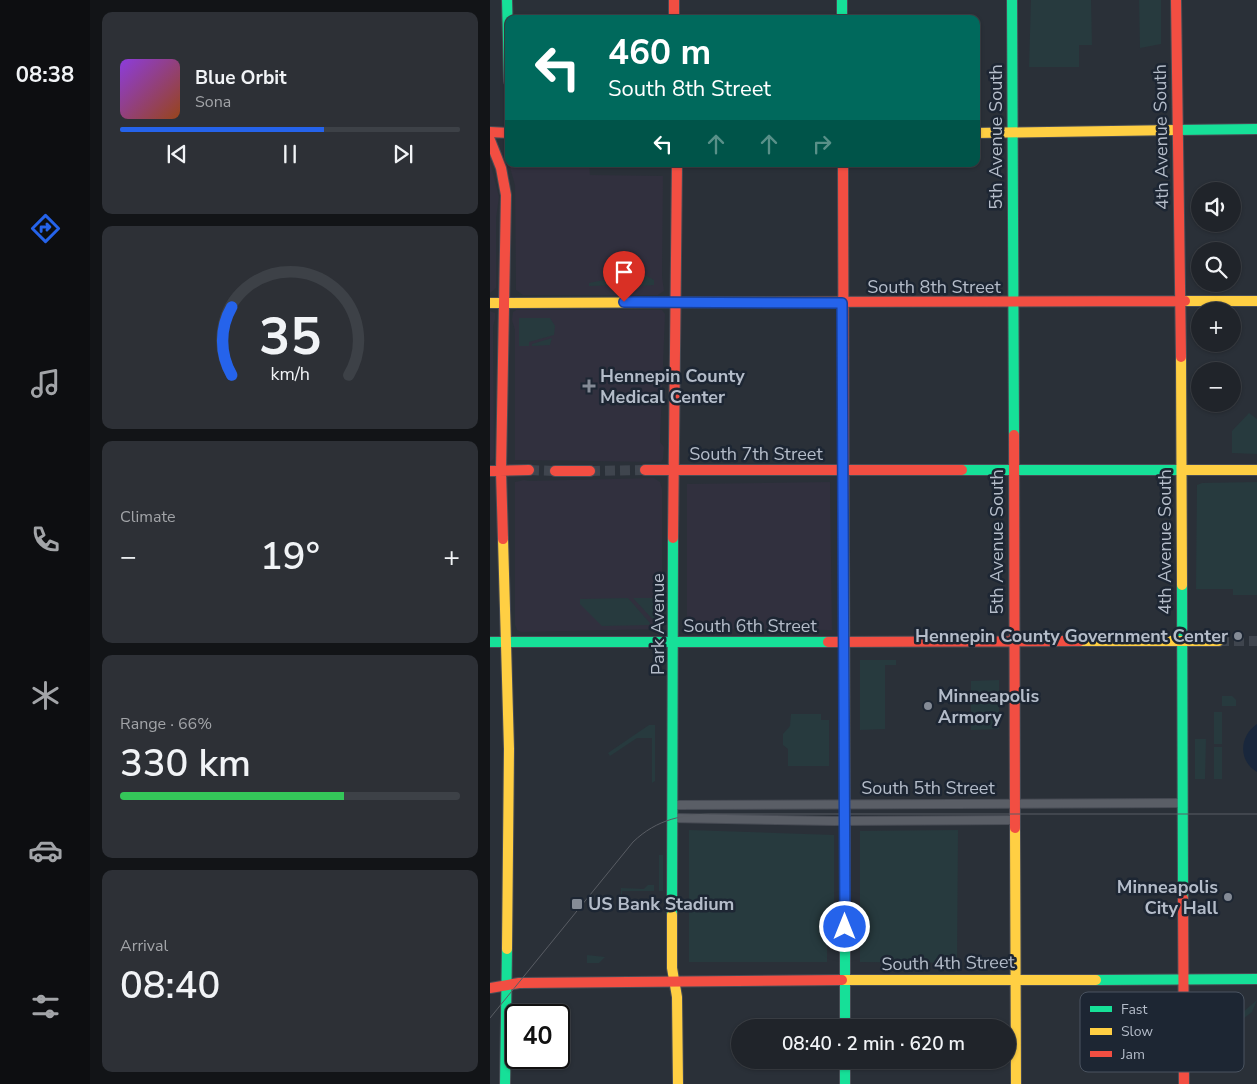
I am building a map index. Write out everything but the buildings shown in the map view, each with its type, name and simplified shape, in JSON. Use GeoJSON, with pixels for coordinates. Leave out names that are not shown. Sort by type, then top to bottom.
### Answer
{"type":"FeatureCollection","features":[{"type":"Feature","properties":{"kind":"main road"},"geometry":{"type":"LineString","coordinates":[[507,0],[507,15]]}},
{"type":"Feature","properties":{"kind":"main road"},"geometry":{"type":"LineString","coordinates":[[674,0],[674,15]]}},
{"type":"Feature","properties":{"kind":"main road"},"geometry":{"type":"LineString","coordinates":[[842,0],[842,15]]}},
{"type":"Feature","properties":{"kind":"main road","name":"5th Avenue South"},"geometry":{"type":"LineString","coordinates":[[1012,0],[1016,1084]]}},
{"type":"Feature","properties":{"kind":"main road","name":"4th Avenue South"},"geometry":{"type":"LineString","coordinates":[[1176,0],[1181,302],[1184,992]]}},
{"type":"Feature","properties":{"kind":"main road"},"geometry":{"type":"LineString","coordinates":[[980,133],[1257,129]]}},
{"type":"Feature","properties":{"kind":"main road"},"geometry":{"type":"LineString","coordinates":[[490,132],[505,132]]}},
{"type":"Feature","properties":{"kind":"main road"},"geometry":{"type":"LineString","coordinates":[[490,140],[502,168],[506,195],[501,471],[509,749],[506,1084]]}},
{"type":"Feature","properties":{"kind":"main road","name":"Park Avenue"},"geometry":{"type":"LineString","coordinates":[[677,167],[673,470],[673,980],[678,997],[678,1084]]}},
{"type":"Feature","properties":{"kind":"main road"},"geometry":{"type":"LineString","coordinates":[[843,167],[845,1019]]}},
{"type":"Feature","properties":{"kind":"main road","name":"South 8th Street"},"geometry":{"type":"LineString","coordinates":[[490,303],[1257,301]]}},
{"type":"Feature","properties":{"kind":"main road"},"geometry":{"type":"LineString","coordinates":[[490,471],[529,470]]}},
{"type":"Feature","properties":{"kind":"main road"},"geometry":{"type":"LineString","coordinates":[[555,471],[590,470]]}},
{"type":"Feature","properties":{"kind":"main road","name":"South 7th Street"},"geometry":{"type":"LineString","coordinates":[[645,470],[1257,470]]}},
{"type":"Feature","properties":{"kind":"main road","name":"South 6th Street"},"geometry":{"type":"LineString","coordinates":[[490,642],[1219,641]]}},
{"type":"Feature","properties":{"kind":"main road","name":"South 4th Street"},"geometry":{"type":"LineString","coordinates":[[490,988],[507,984],[673,980],[1257,979]]}},
{"type":"Feature","properties":{"kind":"main road"},"geometry":{"type":"LineString","coordinates":[[845,1069],[845,1084]]}},
{"type":"Feature","properties":{"kind":"street","name":"South 5th Street"},"geometry":{"type":"LineString","coordinates":[[673,805],[1183,803]]}},
{"type":"Feature","properties":{"kind":"street","name":"South 5th Street"},"geometry":{"type":"LineString","coordinates":[[673,818],[688,820],[845,821],[1015,820]]}},
{"type":"Feature","properties":{"kind":"shaded area"},"geometry":{"type":"Polygon","coordinates":[[[490,162],[499,197],[496,218],[496,288],[490,293],[490,162]]]}},
{"type":"Feature","properties":{"kind":"shaded area"},"geometry":{"type":"Polygon","coordinates":[[[510,167],[589,167],[590,175],[663,176],[662,277],[664,291],[658,295],[523,295],[516,290],[515,185],[510,167]]]}},
{"type":"Feature","properties":{"kind":"shaded area","name":"Hennepin County Medical Center"},"geometry":{"type":"Polygon","coordinates":[[[516,310],[662,310],[665,314],[660,442],[664,447],[661,462],[515,460],[515,330],[512,320],[513,312],[516,310]]]}},
{"type":"Feature","properties":{"kind":"shaded area"},"geometry":{"type":"Polygon","coordinates":[[[490,311],[495,313],[495,319],[493,326],[494,458],[490,462],[490,311]]]}},
{"type":"Feature","properties":{"kind":"shaded area"},"geometry":{"type":"Polygon","coordinates":[[[654,478],[660,482],[662,489],[661,629],[521,632],[517,630],[515,625],[515,482],[524,480],[654,478]]]}},
{"type":"Feature","properties":{"kind":"shaded area"},"geometry":{"type":"Polygon","coordinates":[[[830,482],[832,630],[687,629],[687,484],[830,482]]]}},
{"type":"Feature","properties":{"kind":"shaded area"},"geometry":{"type":"Polygon","coordinates":[[[1257,724],[1257,772],[1246,762],[1243,748],[1247,735],[1257,724]]]}},
{"type":"Feature","properties":{"kind":"green space"},"geometry":{"type":"Polygon","coordinates":[[[1031,0],[1091,0],[1092,45],[1079,45],[1079,67],[1029,67],[1031,0]]]}},
{"type":"Feature","properties":{"kind":"green space"},"geometry":{"type":"Polygon","coordinates":[[[1139,0],[1161,0],[1161,44],[1140,48],[1139,0]]]}},
{"type":"Feature","properties":{"kind":"green space"},"geometry":{"type":"Polygon","coordinates":[[[631,267],[654,280],[654,285],[637,286],[637,280],[630,270],[631,267]]]}},
{"type":"Feature","properties":{"kind":"green space"},"geometry":{"type":"Polygon","coordinates":[[[619,279],[625,285],[589,286],[589,283],[619,279]]]}},
{"type":"Feature","properties":{"kind":"green space"},"geometry":{"type":"Polygon","coordinates":[[[519,318],[550,318],[555,326],[554,335],[529,342],[529,346],[519,346],[519,318]]]}},
{"type":"Feature","properties":{"kind":"green space"},"geometry":{"type":"Polygon","coordinates":[[[552,338],[550,345],[532,346],[532,344],[552,338]]]}},
{"type":"Feature","properties":{"kind":"green space"},"geometry":{"type":"Polygon","coordinates":[[[1249,413],[1257,419],[1257,454],[1232,453],[1232,431],[1249,413]]]}},
{"type":"Feature","properties":{"kind":"green space"},"geometry":{"type":"Polygon","coordinates":[[[1257,482],[1257,595],[1233,595],[1233,589],[1196,589],[1197,485],[1202,483],[1257,482]]]}},
{"type":"Feature","properties":{"kind":"green space"},"geometry":{"type":"Polygon","coordinates":[[[628,598],[650,623],[649,625],[602,626],[580,604],[580,599],[628,598]]]}},
{"type":"Feature","properties":{"kind":"green space"},"geometry":{"type":"Polygon","coordinates":[[[633,598],[657,598],[657,624],[633,598]]]}},
{"type":"Feature","properties":{"kind":"green space"},"geometry":{"type":"Polygon","coordinates":[[[860,660],[896,660],[896,665],[885,665],[885,729],[860,730],[860,660]]]}},
{"type":"Feature","properties":{"kind":"green space"},"geometry":{"type":"Polygon","coordinates":[[[999,680],[999,729],[971,730],[971,681],[999,680]]]}},
{"type":"Feature","properties":{"kind":"green space"},"geometry":{"type":"Polygon","coordinates":[[[1222,696],[1232,696],[1236,700],[1236,706],[1222,706],[1222,696]]]}},
{"type":"Feature","properties":{"kind":"green space"},"geometry":{"type":"Polygon","coordinates":[[[1214,712],[1222,712],[1222,744],[1214,744],[1214,712]]]}},
{"type":"Feature","properties":{"kind":"green space"},"geometry":{"type":"Polygon","coordinates":[[[791,714],[821,714],[821,720],[829,720],[829,766],[788,766],[788,749],[783,745],[783,734],[790,726],[791,714]]]}},
{"type":"Feature","properties":{"kind":"green space"},"geometry":{"type":"Polygon","coordinates":[[[649,725],[655,725],[655,781],[652,783],[652,738],[637,738],[610,756],[608,753],[649,725]]]}},
{"type":"Feature","properties":{"kind":"green space"},"geometry":{"type":"Polygon","coordinates":[[[1195,739],[1206,739],[1205,779],[1195,779],[1195,739]]]}},
{"type":"Feature","properties":{"kind":"green space"},"geometry":{"type":"Polygon","coordinates":[[[1214,747],[1222,747],[1222,779],[1214,779],[1214,747]]]}},
{"type":"Feature","properties":{"kind":"green space"},"geometry":{"type":"Polygon","coordinates":[[[689,830],[834,835],[834,908],[827,908],[827,962],[689,962],[689,830]]]}},
{"type":"Feature","properties":{"kind":"green space"},"geometry":{"type":"Polygon","coordinates":[[[958,830],[957,963],[860,962],[860,831],[958,830]]]}},
{"type":"Feature","properties":{"kind":"green space"},"geometry":{"type":"Polygon","coordinates":[[[659,855],[663,855],[663,891],[659,891],[659,855]]]}},
{"type":"Feature","properties":{"kind":"green space"},"geometry":{"type":"Polygon","coordinates":[[[648,885],[654,885],[654,891],[622,891],[622,909],[645,909],[645,911],[621,911],[621,888],[644,889],[648,885]]]}},
{"type":"Feature","properties":{"kind":"green space"},"geometry":{"type":"Polygon","coordinates":[[[587,955],[605,957],[599,963],[587,963],[587,955]]]}},
{"type":"Feature","properties":{"kind":"green space"},"geometry":{"type":"Polygon","coordinates":[[[1257,1000],[1252,1012],[1244,1018],[1244,1011],[1257,1000]]]}},
{"type":"Feature","properties":{"kind":"tunnel"},"geometry":{"type":"LineString","coordinates":[[529,470],[555,471]]}},
{"type":"Feature","properties":{"kind":"tunnel"},"geometry":{"type":"LineString","coordinates":[[590,471],[645,470]]}},
{"type":"Feature","properties":{"kind":"tunnel"},"geometry":{"type":"LineString","coordinates":[[1219,641],[1257,641]]}},
{"type":"Feature","properties":{"kind":"tram line"},"geometry":{"type":"LineString","coordinates":[[490,1018],[633,842],[651,828],[671,819],[692,815],[716,814],[1257,814]]}},
{"type":"Feature","properties":{"kind":"traffic: fast"},"geometry":{"type":"LineString","coordinates":[[507,0],[507,15]]}},
{"type":"Feature","properties":{"kind":"traffic: fast"},"geometry":{"type":"LineString","coordinates":[[842,0],[842,15]]}},
{"type":"Feature","properties":{"kind":"traffic: fast"},"geometry":{"type":"LineString","coordinates":[[1012,0],[1014,435]]}},
{"type":"Feature","properties":{"kind":"traffic: fast"},"geometry":{"type":"LineString","coordinates":[[1177,130],[1257,129]]}},
{"type":"Feature","properties":{"kind":"traffic: fast"},"geometry":{"type":"LineString","coordinates":[[962,470],[1186,470]]}},
{"type":"Feature","properties":{"kind":"traffic: fast"},"geometry":{"type":"LineString","coordinates":[[672,915],[673,538]]}},
{"type":"Feature","properties":{"kind":"traffic: fast"},"geometry":{"type":"LineString","coordinates":[[1182,585],[1183,898]]}},
{"type":"Feature","properties":{"kind":"traffic: fast"},"geometry":{"type":"LineString","coordinates":[[490,642],[828,642]]}},
{"type":"Feature","properties":{"kind":"traffic: fast"},"geometry":{"type":"LineString","coordinates":[[845,843],[845,1019]]}},
{"type":"Feature","properties":{"kind":"traffic: fast"},"geometry":{"type":"LineString","coordinates":[[505,1084],[507,949]]}},
{"type":"Feature","properties":{"kind":"traffic: fast"},"geometry":{"type":"LineString","coordinates":[[1096,980],[1257,979]]}},
{"type":"Feature","properties":{"kind":"traffic: fast"},"geometry":{"type":"LineString","coordinates":[[845,1069],[845,1084]]}},
{"type":"Feature","properties":{"kind":"traffic: slow"},"geometry":{"type":"LineString","coordinates":[[980,133],[1177,130]]}},
{"type":"Feature","properties":{"kind":"traffic: slow"},"geometry":{"type":"LineString","coordinates":[[1185,301],[1257,301]]}},
{"type":"Feature","properties":{"kind":"traffic: slow"},"geometry":{"type":"LineString","coordinates":[[490,303],[760,302]]}},
{"type":"Feature","properties":{"kind":"traffic: slow"},"geometry":{"type":"LineString","coordinates":[[1181,357],[1182,585]]}},
{"type":"Feature","properties":{"kind":"traffic: slow"},"geometry":{"type":"LineString","coordinates":[[1186,470],[1257,470]]}},
{"type":"Feature","properties":{"kind":"traffic: slow"},"geometry":{"type":"LineString","coordinates":[[503,539],[509,749],[507,949]]}},
{"type":"Feature","properties":{"kind":"traffic: slow"},"geometry":{"type":"LineString","coordinates":[[844,548],[845,843]]}},
{"type":"Feature","properties":{"kind":"traffic: slow"},"geometry":{"type":"LineString","coordinates":[[1080,641],[1219,641]]}},
{"type":"Feature","properties":{"kind":"traffic: slow"},"geometry":{"type":"LineString","coordinates":[[1015,828],[1016,1084]]}},
{"type":"Feature","properties":{"kind":"traffic: slow"},"geometry":{"type":"LineString","coordinates":[[672,915],[672,968],[677,997],[678,1084]]}},
{"type":"Feature","properties":{"kind":"traffic: slow"},"geometry":{"type":"LineString","coordinates":[[842,980],[1096,980]]}},
{"type":"Feature","properties":{"kind":"traffic: jam"},"geometry":{"type":"LineString","coordinates":[[674,0],[674,15]]}},
{"type":"Feature","properties":{"kind":"traffic: jam"},"geometry":{"type":"LineString","coordinates":[[1176,0],[1181,357]]}},
{"type":"Feature","properties":{"kind":"traffic: jam"},"geometry":{"type":"LineString","coordinates":[[490,132],[505,133]]}},
{"type":"Feature","properties":{"kind":"traffic: jam"},"geometry":{"type":"LineString","coordinates":[[490,140],[501,168],[506,195],[501,471],[503,539]]}},
{"type":"Feature","properties":{"kind":"traffic: jam"},"geometry":{"type":"LineString","coordinates":[[673,538],[677,167]]}},
{"type":"Feature","properties":{"kind":"traffic: jam"},"geometry":{"type":"LineString","coordinates":[[843,167],[844,548]]}},
{"type":"Feature","properties":{"kind":"traffic: jam"},"geometry":{"type":"LineString","coordinates":[[760,302],[1185,301]]}},
{"type":"Feature","properties":{"kind":"traffic: jam"},"geometry":{"type":"LineString","coordinates":[[1014,435],[1015,828]]}},
{"type":"Feature","properties":{"kind":"traffic: jam"},"geometry":{"type":"LineString","coordinates":[[490,471],[529,470]]}},
{"type":"Feature","properties":{"kind":"traffic: jam"},"geometry":{"type":"LineString","coordinates":[[645,470],[962,470]]}},
{"type":"Feature","properties":{"kind":"traffic: jam"},"geometry":{"type":"LineString","coordinates":[[555,471],[590,471]]}},
{"type":"Feature","properties":{"kind":"traffic: jam"},"geometry":{"type":"LineString","coordinates":[[828,642],[1080,641]]}},
{"type":"Feature","properties":{"kind":"traffic: jam"},"geometry":{"type":"LineString","coordinates":[[1183,898],[1184,992]]}},
{"type":"Feature","properties":{"kind":"traffic: jam"},"geometry":{"type":"LineString","coordinates":[[490,988],[519,983],[842,980]]}},
{"type":"Feature","properties":{"kind":"traffic: jam"},"geometry":{"type":"LineString","coordinates":[[1184,1072],[1184,1084]]}},
{"type":"Feature","properties":{"kind":"place","name":"Hennepin County Medical Center"},"geometry":{"type":"Point","coordinates":[589,386]}},
{"type":"Feature","properties":{"kind":"place","name":"Hennepin County Government Center"},"geometry":{"type":"Point","coordinates":[1238,636]}},
{"type":"Feature","properties":{"kind":"place","name":"Minneapolis Armory"},"geometry":{"type":"Point","coordinates":[928,706]}},
{"type":"Feature","properties":{"kind":"place","name":"Minneapolis City Hall"},"geometry":{"type":"Point","coordinates":[1228,897]}},
{"type":"Feature","properties":{"kind":"place","name":"US Bank Stadium"},"geometry":{"type":"Point","coordinates":[577,904]}},
{"type":"Feature","properties":{"kind":"route"},"geometry":{"type":"LineString","coordinates":[[624,302],[676,304],[842,303],[845,927]]}}]}
